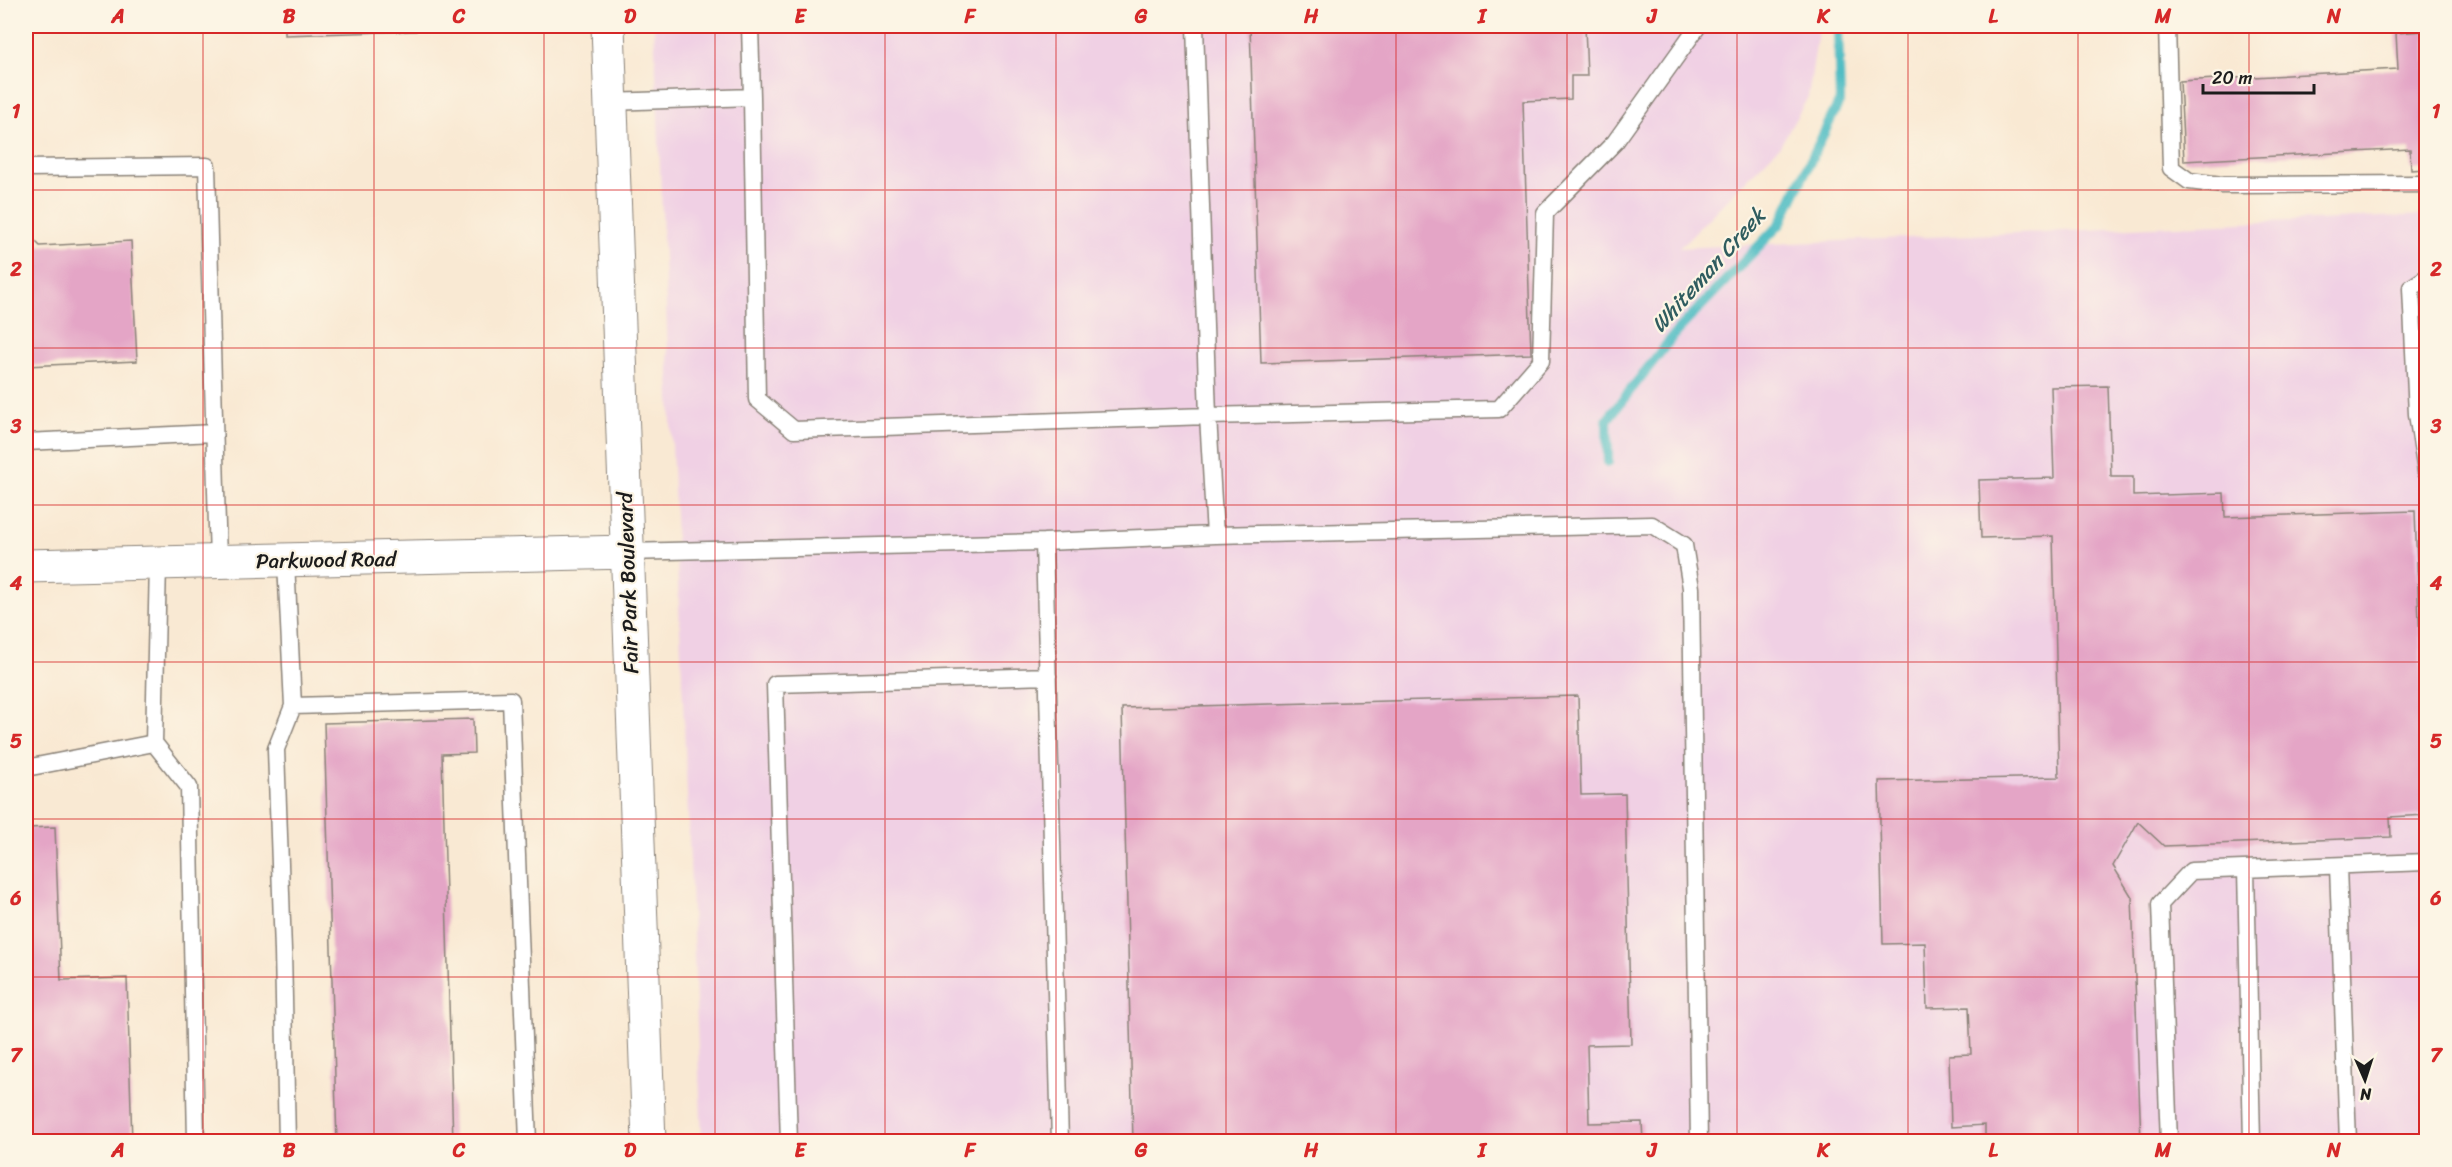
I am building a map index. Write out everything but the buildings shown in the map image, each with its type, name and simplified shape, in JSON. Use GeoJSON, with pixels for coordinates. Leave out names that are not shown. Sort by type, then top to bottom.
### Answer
{"type":"FeatureCollection","features":[{"type":"Feature","properties":{"kind":"street","name":"Fair Park Boulevard"},"geometry":{"type":"LineString","coordinates":[[608,26],[649,1142]]}},
{"type":"Feature","properties":{"kind":"street","name":"Parkwood Road"},"geometry":{"type":"LineString","coordinates":[[26,566],[286,562],[627,552]]}},
{"type":"Feature","properties":{"kind":"lane"},"geometry":{"type":"LineString","coordinates":[[750,26],[757,399],[794,430],[1499,409],[1541,361],[1545,213],[1615,142],[1698,26]]}},
{"type":"Feature","properties":{"kind":"lane"},"geometry":{"type":"LineString","coordinates":[[1195,26],[1208,416],[1215,535]]}},
{"type":"Feature","properties":{"kind":"lane"},"geometry":{"type":"LineString","coordinates":[[2167,26],[2171,168],[2189,181],[2222,185],[2427,184]]}},
{"type":"Feature","properties":{"kind":"lane"},"geometry":{"type":"LineString","coordinates":[[610,102],[752,97]]}},
{"type":"Feature","properties":{"kind":"lane"},"geometry":{"type":"LineString","coordinates":[[26,168],[207,166],[218,562]]}},
{"type":"Feature","properties":{"kind":"lane"},"geometry":{"type":"LineString","coordinates":[[2427,278],[2411,288],[2427,472]]}},
{"type":"Feature","properties":{"kind":"lane"},"geometry":{"type":"LineString","coordinates":[[26,442],[214,433]]}},
{"type":"Feature","properties":{"kind":"lane"},"geometry":{"type":"LineString","coordinates":[[627,552],[1652,525],[1684,544],[1691,588],[1699,1142]]}},
{"type":"Feature","properties":{"kind":"lane"},"geometry":{"type":"LineString","coordinates":[[1044,542],[1060,1142]]}},
{"type":"Feature","properties":{"kind":"lane"},"geometry":{"type":"LineString","coordinates":[[286,562],[292,706],[276,750],[287,1142]]}},
{"type":"Feature","properties":{"kind":"lane"},"geometry":{"type":"LineString","coordinates":[[158,563],[154,743],[189,787],[196,1142]]}},
{"type":"Feature","properties":{"kind":"lane"},"geometry":{"type":"LineString","coordinates":[[789,1142],[775,684],[1048,676]]}},
{"type":"Feature","properties":{"kind":"lane"},"geometry":{"type":"LineString","coordinates":[[292,706],[511,700],[528,1142]]}},
{"type":"Feature","properties":{"kind":"lane"},"geometry":{"type":"LineString","coordinates":[[26,768],[154,743]]}},
{"type":"Feature","properties":{"kind":"lane"},"geometry":{"type":"LineString","coordinates":[[2169,1142],[2160,904],[2191,871],[2427,862]]}},
{"type":"Feature","properties":{"kind":"lane"},"geometry":{"type":"LineString","coordinates":[[2338,866],[2349,1142]]}},
{"type":"Feature","properties":{"kind":"lane"},"geometry":{"type":"LineString","coordinates":[[2246,868],[2252,1142]]}},
{"type":"Feature","properties":{"kind":"shaded area"},"geometry":{"type":"Polygon","coordinates":[[[654,26],[1819,26],[1808,97],[1780,146],[1679,248],[2426,215],[2426,1141],[702,1141],[654,26]]]}},
{"type":"Feature","properties":{"kind":"waterway","name":"Whiteman Creek"},"geometry":{"type":"LineString","coordinates":[[1608,462],[1607,420],[1677,331],[1780,224],[1840,100],[1838,26]]}}]}
